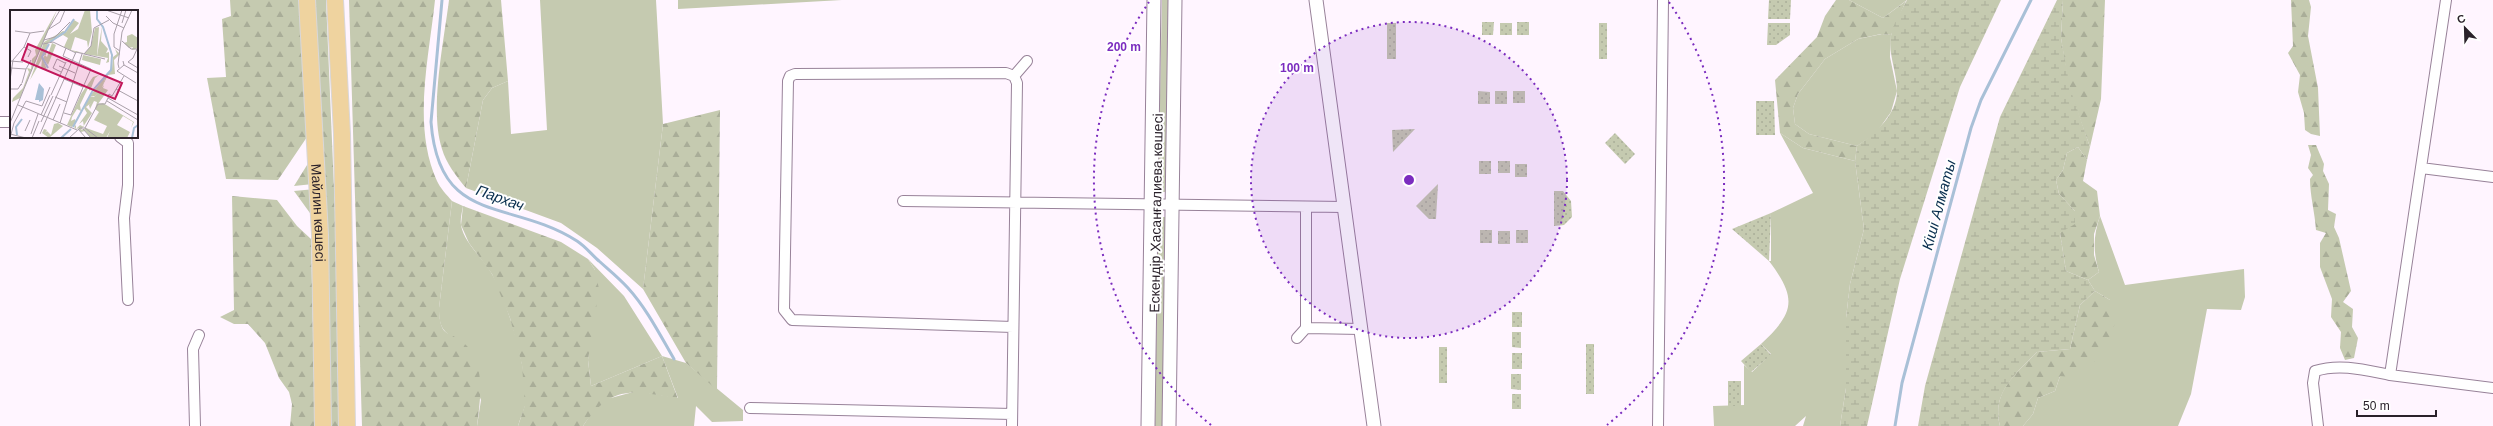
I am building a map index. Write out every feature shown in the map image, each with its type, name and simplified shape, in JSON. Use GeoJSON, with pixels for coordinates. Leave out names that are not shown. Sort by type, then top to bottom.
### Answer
{"type":"FeatureCollection","features":[{"type":"Feature","properties":{"kind":"main road","name":"Майлин көшесі"},"geometry":{"type":"LineString","coordinates":[[307,0],[320,219],[323,426]]}},
{"type":"Feature","properties":{"kind":"main road","name":"Майлин көшесі"},"geometry":{"type":"LineString","coordinates":[[335,0],[342,134],[347,426]]}},
{"type":"Feature","properties":{"kind":"street","name":"Ескендір Хасанғалиева көшесі"},"geometry":{"type":"LineString","coordinates":[[1148,426],[1154,0]]}},
{"type":"Feature","properties":{"kind":"street","name":"Ескендір Хасанғалиева көшесі"},"geometry":{"type":"LineString","coordinates":[[1169,426],[1175,0]]}},
{"type":"Feature","properties":{"kind":"street"},"geometry":{"type":"LineString","coordinates":[[1316,0],[1374,426]]}},
{"type":"Feature","properties":{"kind":"street"},"geometry":{"type":"LineString","coordinates":[[1658,426],[1663,0]]}},
{"type":"Feature","properties":{"kind":"street"},"geometry":{"type":"LineString","coordinates":[[2390,375],[2446,0]]}},
{"type":"Feature","properties":{"kind":"street"},"geometry":{"type":"LineString","coordinates":[[1014,76],[1026,61]]}},
{"type":"Feature","properties":{"kind":"street"},"geometry":{"type":"LineString","coordinates":[[1012,426],[1017,83],[1014,76],[1006,73],[795,74],[790,76],[788,81],[785,314],[792,320],[1013,327]]}},
{"type":"Feature","properties":{"kind":"street"},"geometry":{"type":"LineString","coordinates":[[121,138],[128,143],[128,185],[124,218],[128,300]]}},
{"type":"Feature","properties":{"kind":"street"},"geometry":{"type":"LineString","coordinates":[[2421,168],[2493,177]]}},
{"type":"Feature","properties":{"kind":"street"},"geometry":{"type":"LineString","coordinates":[[903,201],[1151,203],[1344,208]]}},
{"type":"Feature","properties":{"kind":"street"},"geometry":{"type":"LineString","coordinates":[[1297,338],[1306,328],[1306,208]]}},
{"type":"Feature","properties":{"kind":"street"},"geometry":{"type":"LineString","coordinates":[[1306,328],[1362,329]]}},
{"type":"Feature","properties":{"kind":"street"},"geometry":{"type":"LineString","coordinates":[[195,426],[193,349],[199,335]]}},
{"type":"Feature","properties":{"kind":"street"},"geometry":{"type":"LineString","coordinates":[[2318,426],[2313,383],[2315,371],[2326,368],[2352,368],[2390,375],[2493,388]]}},
{"type":"Feature","properties":{"kind":"street"},"geometry":{"type":"LineString","coordinates":[[750,408],[1012,414]]}},
{"type":"Feature","properties":{"kind":"green space"},"geometry":{"type":"Polygon","coordinates":[[[230,0],[299,0],[307,137],[278,180],[226,179],[207,78],[226,77],[222,19],[231,16],[230,0]]]}},
{"type":"Feature","properties":{"kind":"green space"},"geometry":{"type":"Polygon","coordinates":[[[312,0],[326,0],[336,235],[339,426],[328,426],[312,0]]]}},
{"type":"Feature","properties":{"kind":"green space"},"geometry":{"type":"Polygon","coordinates":[[[349,0],[435,0],[424,92],[425,138],[429,160],[437,181],[452,201],[439,308],[440,319],[441,326],[444,330],[467,346],[473,354],[477,364],[480,395],[477,426],[362,426],[349,0]]]}},
{"type":"Feature","properties":{"kind":"green space"},"geometry":{"type":"Polygon","coordinates":[[[449,0],[501,0],[508,81],[492,88],[483,100],[466,188],[446,159],[438,133],[437,96],[449,0]]]}},
{"type":"Feature","properties":{"kind":"green space"},"geometry":{"type":"Polygon","coordinates":[[[540,0],[656,0],[663,124],[643,289],[597,248],[561,223],[466,188],[483,100],[492,88],[508,81],[511,134],[547,130],[540,0]]]}},
{"type":"Feature","properties":{"kind":"green space"},"geometry":{"type":"Polygon","coordinates":[[[678,0],[842,0],[678,9],[678,0]]]}},
{"type":"Feature","properties":{"kind":"green space"},"geometry":{"type":"Polygon","coordinates":[[[1162,0],[1170,0],[1167,192],[1158,192],[1162,0]]]}},
{"type":"Feature","properties":{"kind":"green space"},"geometry":{"type":"Polygon","coordinates":[[[1769,0],[1791,0],[1790,19],[1768,19],[1769,0]]]}},
{"type":"Feature","properties":{"kind":"green space"},"geometry":{"type":"Polygon","coordinates":[[[1836,0],[1849,0],[1883,18],[1906,1],[1891,35],[1881,34],[1858,39],[1825,59],[1798,94],[1793,108],[1795,124],[1809,134],[1857,146],[1855,161],[1803,148],[1780,133],[1775,80],[1817,37],[1825,16],[1836,0]]]}},
{"type":"Feature","properties":{"kind":"green space"},"geometry":{"type":"Polygon","coordinates":[[[1849,0],[1907,0],[1883,18],[1849,0]]]}},
{"type":"Feature","properties":{"kind":"green space"},"geometry":{"type":"Polygon","coordinates":[[[1907,0],[2001,0],[1960,87],[1900,279],[1867,426],[1840,426],[1846,388],[1846,318],[1850,284],[1864,229],[1855,161],[1857,146],[1884,123],[1896,100],[1897,84],[1890,43],[1895,22],[1907,0]]]}},
{"type":"Feature","properties":{"kind":"green space"},"geometry":{"type":"Polygon","coordinates":[[[2057,0],[2063,0],[2061,38],[2070,88],[2090,147],[2087,160],[2078,147],[2067,153],[2063,170],[2056,180],[2059,194],[2075,211],[2075,224],[2060,233],[2066,271],[2088,280],[2095,291],[2080,305],[2070,349],[2037,352],[2007,385],[1999,404],[1998,414],[2000,426],[1918,426],[1925,386],[2000,117],[2057,0]]]}},
{"type":"Feature","properties":{"kind":"green space"},"geometry":{"type":"Polygon","coordinates":[[[2063,0],[2105,0],[2101,99],[2090,147],[2069,88],[2061,38],[2063,0]]]}},
{"type":"Feature","properties":{"kind":"green space"},"geometry":{"type":"Polygon","coordinates":[[[2291,0],[2309,0],[2311,7],[2308,36],[2318,88],[2320,136],[2311,134],[2305,130],[2304,113],[2298,92],[2300,75],[2288,53],[2293,46],[2291,0]]]}},
{"type":"Feature","properties":{"kind":"green space"},"geometry":{"type":"Polygon","coordinates":[[[1482,22],[1494,22],[1493,35],[1482,35],[1482,22]]]}},
{"type":"Feature","properties":{"kind":"green space"},"geometry":{"type":"Polygon","coordinates":[[[1517,22],[1529,22],[1529,35],[1517,35],[1517,22]]]}},
{"type":"Feature","properties":{"kind":"green space"},"geometry":{"type":"Polygon","coordinates":[[[1387,23],[1396,23],[1396,59],[1387,59],[1387,23]]]}},
{"type":"Feature","properties":{"kind":"green space"},"geometry":{"type":"Polygon","coordinates":[[[1500,23],[1512,23],[1512,35],[1500,35],[1500,23]]]}},
{"type":"Feature","properties":{"kind":"green space"},"geometry":{"type":"Polygon","coordinates":[[[1599,23],[1607,23],[1607,59],[1599,59],[1599,23]]]}},
{"type":"Feature","properties":{"kind":"green space"},"geometry":{"type":"Polygon","coordinates":[[[1768,23],[1790,23],[1790,35],[1776,45],[1767,45],[1768,23]]]}},
{"type":"Feature","properties":{"kind":"green space"},"geometry":{"type":"Polygon","coordinates":[[[1882,34],[1891,35],[1890,57],[1897,91],[1891,112],[1876,133],[1857,146],[1809,134],[1795,124],[1793,108],[1798,94],[1825,59],[1858,39],[1882,34]]]}},
{"type":"Feature","properties":{"kind":"green space"},"geometry":{"type":"Polygon","coordinates":[[[1478,91],[1490,92],[1490,104],[1478,104],[1478,91]]]}},
{"type":"Feature","properties":{"kind":"green space"},"geometry":{"type":"Polygon","coordinates":[[[1495,91],[1507,91],[1507,104],[1495,104],[1495,91]]]}},
{"type":"Feature","properties":{"kind":"green space"},"geometry":{"type":"Polygon","coordinates":[[[1513,91],[1525,91],[1525,103],[1513,103],[1513,91]]]}},
{"type":"Feature","properties":{"kind":"green space"},"geometry":{"type":"Polygon","coordinates":[[[1756,101],[1774,101],[1775,135],[1756,135],[1756,101]]]}},
{"type":"Feature","properties":{"kind":"green space"},"geometry":{"type":"Polygon","coordinates":[[[720,110],[717,390],[686,363],[643,289],[663,124],[720,110]]]}},
{"type":"Feature","properties":{"kind":"green space"},"geometry":{"type":"Polygon","coordinates":[[[1415,129],[1393,152],[1392,130],[1415,129]]]}},
{"type":"Feature","properties":{"kind":"green space"},"geometry":{"type":"Polygon","coordinates":[[[1615,133],[1635,154],[1625,164],[1605,143],[1615,133]]]}},
{"type":"Feature","properties":{"kind":"green space"},"geometry":{"type":"Polygon","coordinates":[[[1780,133],[1803,148],[1855,161],[1864,229],[1850,284],[1846,318],[1846,388],[1840,426],[1803,426],[1806,416],[1795,426],[1714,426],[1713,406],[1744,405],[1744,365],[1752,372],[1771,354],[1761,344],[1772,333],[1786,314],[1788,296],[1785,286],[1769,261],[1771,261],[1771,213],[1813,193],[1780,133]]]}},
{"type":"Feature","properties":{"kind":"green space"},"geometry":{"type":"Polygon","coordinates":[[[2308,145],[2316,145],[2324,164],[2323,171],[2329,184],[2328,210],[2336,214],[2334,227],[2339,238],[2351,291],[2343,302],[2353,309],[2352,327],[2358,338],[2354,358],[2345,360],[2340,348],[2341,332],[2331,317],[2332,299],[2320,267],[2320,243],[2326,233],[2316,230],[2310,185],[2310,179],[2313,175],[2308,168],[2311,155],[2308,145]]]}},
{"type":"Feature","properties":{"kind":"green space"},"geometry":{"type":"Polygon","coordinates":[[[2078,147],[2087,160],[2083,181],[2097,191],[2100,216],[2094,234],[2094,255],[2099,272],[2088,280],[2066,271],[2060,233],[2075,211],[2059,194],[2056,180],[2063,170],[2067,153],[2078,147]]]}},
{"type":"Feature","properties":{"kind":"green space"},"geometry":{"type":"Polygon","coordinates":[[[312,157],[313,184],[294,186],[312,157]]]}},
{"type":"Feature","properties":{"kind":"green space"},"geometry":{"type":"Polygon","coordinates":[[[1479,161],[1491,161],[1491,174],[1479,174],[1479,161]]]}},
{"type":"Feature","properties":{"kind":"green space"},"geometry":{"type":"Polygon","coordinates":[[[1498,161],[1510,161],[1510,173],[1498,173],[1498,161]]]}},
{"type":"Feature","properties":{"kind":"green space"},"geometry":{"type":"Polygon","coordinates":[[[1515,164],[1527,164],[1527,177],[1515,177],[1515,164]]]}},
{"type":"Feature","properties":{"kind":"green space"},"geometry":{"type":"Polygon","coordinates":[[[1438,184],[1436,219],[1429,219],[1416,206],[1438,184]]]}},
{"type":"Feature","properties":{"kind":"green space"},"geometry":{"type":"Polygon","coordinates":[[[315,189],[315,220],[294,191],[315,189]]]}},
{"type":"Feature","properties":{"kind":"green space"},"geometry":{"type":"Polygon","coordinates":[[[1554,191],[1563,191],[1571,201],[1572,217],[1564,225],[1554,226],[1554,191]]]}},
{"type":"Feature","properties":{"kind":"green space"},"geometry":{"type":"Polygon","coordinates":[[[232,196],[277,200],[297,226],[311,239],[315,426],[290,426],[292,404],[289,392],[279,378],[265,343],[248,324],[234,324],[220,317],[234,310],[232,196]]]}},
{"type":"Feature","properties":{"kind":"green space"},"geometry":{"type":"Polygon","coordinates":[[[452,201],[463,206],[461,225],[463,232],[492,274],[498,286],[516,338],[521,358],[526,393],[525,406],[518,426],[477,426],[481,400],[457,339],[447,333],[440,323],[439,308],[452,201]]]}},
{"type":"Feature","properties":{"kind":"green space"},"geometry":{"type":"Polygon","coordinates":[[[463,206],[561,242],[588,259],[595,270],[599,289],[588,360],[591,386],[662,356],[678,399],[649,394],[625,393],[604,403],[594,412],[583,426],[518,426],[525,405],[522,365],[510,318],[492,274],[469,243],[461,225],[463,206]]]}},
{"type":"Feature","properties":{"kind":"green space"},"geometry":{"type":"Polygon","coordinates":[[[1771,213],[1769,261],[1732,229],[1771,213]]]}},
{"type":"Feature","properties":{"kind":"green space"},"geometry":{"type":"Polygon","coordinates":[[[2100,216],[2125,285],[2244,269],[2245,297],[2241,310],[2207,309],[2191,394],[2178,426],[2023,426],[2033,414],[2038,398],[2055,391],[2060,376],[2110,300],[2095,291],[2088,280],[2099,272],[2096,257],[2095,237],[2100,216]]]}},
{"type":"Feature","properties":{"kind":"green space"},"geometry":{"type":"Polygon","coordinates":[[[1158,217],[1167,217],[1163,426],[1155,426],[1158,217]]]}},
{"type":"Feature","properties":{"kind":"green space"},"geometry":{"type":"Polygon","coordinates":[[[1480,230],[1492,230],[1492,243],[1480,243],[1480,230]]]}},
{"type":"Feature","properties":{"kind":"green space"},"geometry":{"type":"Polygon","coordinates":[[[1516,230],[1528,230],[1528,243],[1516,243],[1516,230]]]}},
{"type":"Feature","properties":{"kind":"green space"},"geometry":{"type":"Polygon","coordinates":[[[1498,231],[1510,231],[1510,244],[1498,244],[1498,231]]]}},
{"type":"Feature","properties":{"kind":"green space"},"geometry":{"type":"Polygon","coordinates":[[[588,259],[624,296],[662,356],[591,386],[588,360],[595,270],[588,259]]]}},
{"type":"Feature","properties":{"kind":"green space"},"geometry":{"type":"Polygon","coordinates":[[[2095,291],[2110,300],[2117,315],[2107,346],[2103,352],[2092,364],[2072,377],[2060,376],[2055,391],[2038,398],[2033,414],[2023,426],[2000,426],[1998,414],[1999,403],[2007,384],[2037,352],[2070,349],[2080,305],[2095,291]]]}},
{"type":"Feature","properties":{"kind":"green space"},"geometry":{"type":"Polygon","coordinates":[[[1512,312],[1522,312],[1522,327],[1512,327],[1512,312]]]}},
{"type":"Feature","properties":{"kind":"green space"},"geometry":{"type":"Polygon","coordinates":[[[1512,332],[1521,332],[1521,348],[1512,347],[1512,332]]]}},
{"type":"Feature","properties":{"kind":"green space"},"geometry":{"type":"Polygon","coordinates":[[[1586,344],[1594,344],[1594,394],[1586,394],[1586,344]]]}},
{"type":"Feature","properties":{"kind":"green space"},"geometry":{"type":"Polygon","coordinates":[[[1761,344],[1771,355],[1751,372],[1741,361],[1761,344]]]}},
{"type":"Feature","properties":{"kind":"green space"},"geometry":{"type":"Polygon","coordinates":[[[1439,347],[1447,347],[1447,383],[1439,383],[1439,347]]]}},
{"type":"Feature","properties":{"kind":"green space"},"geometry":{"type":"Polygon","coordinates":[[[1512,353],[1522,353],[1522,369],[1512,369],[1512,353]]]}},
{"type":"Feature","properties":{"kind":"green space"},"geometry":{"type":"Polygon","coordinates":[[[662,356],[686,363],[743,410],[743,421],[712,422],[696,406],[694,426],[583,426],[595,408],[607,399],[637,391],[678,398],[662,356]]]}},
{"type":"Feature","properties":{"kind":"green space"},"geometry":{"type":"Polygon","coordinates":[[[1511,374],[1521,374],[1521,390],[1511,389],[1511,374]]]}},
{"type":"Feature","properties":{"kind":"green space"},"geometry":{"type":"Polygon","coordinates":[[[1728,381],[1741,381],[1741,406],[1728,406],[1728,381]]]}},
{"type":"Feature","properties":{"kind":"green space"},"geometry":{"type":"Polygon","coordinates":[[[1512,394],[1521,394],[1521,409],[1512,409],[1512,394]]]}},
{"type":"Feature","properties":{"kind":"waterway","name":"Пархач"},"geometry":{"type":"LineString","coordinates":[[442,0],[431,122],[437,155],[448,179],[463,194],[482,205],[552,228],[580,243],[635,296],[653,322],[674,359]]}},
{"type":"Feature","properties":{"kind":"waterway","name":"Кіші Алматы"},"geometry":{"type":"LineString","coordinates":[[1895,426],[1902,383],[1971,128],[1981,100],[2031,0]]}}]}
